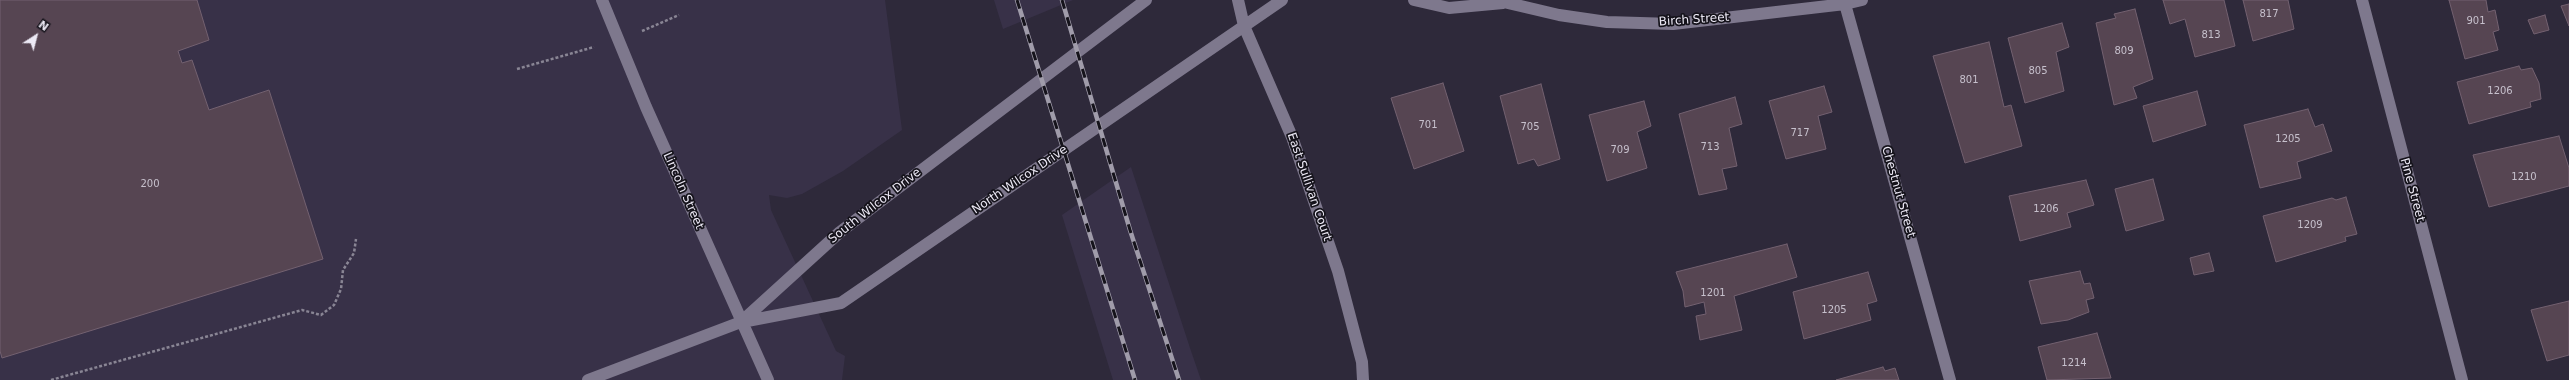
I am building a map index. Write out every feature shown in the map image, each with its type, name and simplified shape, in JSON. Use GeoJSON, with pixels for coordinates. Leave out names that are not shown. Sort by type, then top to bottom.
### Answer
{"type":"FeatureCollection","features":[{"type":"Feature","properties":{"kind":"main road","name":"Lincoln Street"},"geometry":{"type":"LineString","coordinates":[[602,0],[646,106],[768,380]]}},
{"type":"Feature","properties":{"kind":"main road","name":"South Wilcox Drive"},"geometry":{"type":"LineString","coordinates":[[588,380],[741,322],[840,232],[1146,0]]}},
{"type":"Feature","properties":{"kind":"main road","name":"East Sullivan Court"},"geometry":{"type":"LineString","coordinates":[[1238,0],[1244,26],[1292,137],[1338,271],[1362,362],[1363,380]]}},
{"type":"Feature","properties":{"kind":"main road","name":"North Wilcox Drive"},"geometry":{"type":"LineString","coordinates":[[741,322],[840,303],[1282,0]]}},
{"type":"Feature","properties":{"kind":"main road","name":"Birch Street"},"geometry":{"type":"LineString","coordinates":[[1414,0],[1449,8],[1499,2],[1559,15],[1607,22],[1672,24],[1845,4],[1862,0]]}},
{"type":"Feature","properties":{"kind":"main road","name":"Pine Street"},"geometry":{"type":"LineString","coordinates":[[2362,0],[2462,380]]}},
{"type":"Feature","properties":{"kind":"main road","name":"Chestnut Street"},"geometry":{"type":"LineString","coordinates":[[1845,4],[1950,380]]}},
{"type":"Feature","properties":{"kind":"path"},"geometry":{"type":"LineString","coordinates":[[51,380],[302,310],[321,315],[334,305],[341,289],[343,270],[354,253],[356,239]]}},
{"type":"Feature","properties":{"kind":"shaded area"},"geometry":{"type":"Polygon","coordinates":[[[0,0],[885,0],[902,130],[843,171],[802,194],[787,198],[769,195],[771,210],[836,351],[845,356],[842,380],[0,380],[0,0]]]}},
{"type":"Feature","properties":{"kind":"shaded area"},"geometry":{"type":"Polygon","coordinates":[[[994,0],[1073,0],[1003,29],[994,0]]]}},
{"type":"Feature","properties":{"kind":"shaded area"},"geometry":{"type":"Polygon","coordinates":[[[1131,167],[1201,380],[1113,380],[1062,215],[1131,167]]]}},
{"type":"Feature","properties":{"kind":"building"},"geometry":{"type":"Polygon","coordinates":[[[0,0],[197,0],[209,40],[178,51],[182,63],[192,60],[209,110],[269,90],[323,259],[2,358],[0,351],[0,0]]]}},
{"type":"Feature","properties":{"kind":"building"},"geometry":{"type":"Polygon","coordinates":[[[2163,0],[2224,0],[2235,46],[2195,57],[2185,19],[2170,24],[2163,0]]]}},
{"type":"Feature","properties":{"kind":"building"},"geometry":{"type":"Polygon","coordinates":[[[2243,0],[2288,0],[2294,29],[2253,41],[2243,0]]]}},
{"type":"Feature","properties":{"kind":"building"},"geometry":{"type":"Polygon","coordinates":[[[2449,0],[2486,0],[2488,12],[2495,10],[2499,30],[2493,32],[2498,50],[2465,59],[2449,0]]]}},
{"type":"Feature","properties":{"kind":"building"},"geometry":{"type":"Polygon","coordinates":[[[2569,4],[2569,26],[2561,6],[2569,4]]]}},
{"type":"Feature","properties":{"kind":"building"},"geometry":{"type":"Polygon","coordinates":[[[2135,9],[2153,79],[2133,87],[2137,98],[2114,105],[2096,23],[2116,18],[2114,14],[2135,9]]]}},
{"type":"Feature","properties":{"kind":"building"},"geometry":{"type":"Polygon","coordinates":[[[2545,15],[2549,30],[2534,34],[2528,20],[2545,15]]]}},
{"type":"Feature","properties":{"kind":"building"},"geometry":{"type":"Polygon","coordinates":[[[2062,23],[2069,47],[2056,52],[2064,91],[2025,103],[2008,38],[2062,23]]]}},
{"type":"Feature","properties":{"kind":"building"},"geometry":{"type":"Polygon","coordinates":[[[1989,42],[2004,107],[2011,105],[2022,146],[1965,163],[1933,56],[1989,42]]]}},
{"type":"Feature","properties":{"kind":"building"},"geometry":{"type":"Polygon","coordinates":[[[2519,66],[2521,70],[2532,68],[2539,83],[2541,99],[2530,102],[2531,107],[2469,124],[2457,82],[2519,66]]]}},
{"type":"Feature","properties":{"kind":"building"},"geometry":{"type":"Polygon","coordinates":[[[1443,83],[1464,151],[1414,169],[1391,98],[1443,83]]]}},
{"type":"Feature","properties":{"kind":"building"},"geometry":{"type":"Polygon","coordinates":[[[1541,84],[1560,159],[1538,166],[1534,159],[1518,164],[1500,96],[1541,84]]]}},
{"type":"Feature","properties":{"kind":"building"},"geometry":{"type":"Polygon","coordinates":[[[1824,86],[1832,112],[1818,116],[1826,149],[1786,159],[1769,101],[1824,86]]]}},
{"type":"Feature","properties":{"kind":"building"},"geometry":{"type":"Polygon","coordinates":[[[2197,91],[2206,125],[2153,142],[2143,106],[2197,91]]]}},
{"type":"Feature","properties":{"kind":"building"},"geometry":{"type":"Polygon","coordinates":[[[1735,97],[1742,124],[1729,128],[1737,166],[1722,169],[1727,189],[1699,195],[1679,114],[1735,97]]]}},
{"type":"Feature","properties":{"kind":"building"},"geometry":{"type":"Polygon","coordinates":[[[1644,101],[1651,126],[1637,132],[1647,168],[1607,181],[1589,115],[1644,101]]]}},
{"type":"Feature","properties":{"kind":"building"},"geometry":{"type":"Polygon","coordinates":[[[2308,109],[2315,127],[2323,124],[2332,151],[2297,162],[2301,178],[2260,188],[2244,125],[2308,109]]]}},
{"type":"Feature","properties":{"kind":"building"},"geometry":{"type":"Polygon","coordinates":[[[2559,136],[2569,168],[2569,186],[2489,207],[2473,155],[2559,136]]]}},
{"type":"Feature","properties":{"kind":"building"},"geometry":{"type":"Polygon","coordinates":[[[2153,179],[2164,220],[2126,231],[2115,189],[2153,179]]]}},
{"type":"Feature","properties":{"kind":"building"},"geometry":{"type":"Polygon","coordinates":[[[2086,180],[2094,205],[2067,213],[2071,227],[2020,241],[2009,196],[2086,180]]]}},
{"type":"Feature","properties":{"kind":"building"},"geometry":{"type":"Polygon","coordinates":[[[2346,197],[2357,234],[2345,237],[2346,241],[2276,262],[2263,216],[2332,198],[2336,200],[2346,197]]]}},
{"type":"Feature","properties":{"kind":"building"},"geometry":{"type":"Polygon","coordinates":[[[1787,244],[1797,277],[1734,296],[1742,330],[1700,340],[1696,316],[1706,314],[1704,302],[1685,307],[1683,291],[1676,272],[1787,244]]]}},
{"type":"Feature","properties":{"kind":"building"},"geometry":{"type":"Polygon","coordinates":[[[2209,253],[2214,271],[2194,275],[2190,258],[2209,253]]]}},
{"type":"Feature","properties":{"kind":"building"},"geometry":{"type":"Polygon","coordinates":[[[2080,271],[2084,284],[2090,283],[2094,298],[2086,300],[2089,312],[2068,320],[2041,324],[2029,281],[2080,271]]]}},
{"type":"Feature","properties":{"kind":"building"},"geometry":{"type":"Polygon","coordinates":[[[1868,272],[1877,301],[1867,304],[1871,320],[1804,339],[1793,292],[1868,272]]]}},
{"type":"Feature","properties":{"kind":"building"},"geometry":{"type":"Polygon","coordinates":[[[2569,301],[2569,355],[2547,361],[2531,310],[2569,301]]]}},
{"type":"Feature","properties":{"kind":"building"},"geometry":{"type":"Polygon","coordinates":[[[2097,333],[2111,378],[2047,380],[2038,347],[2097,333]]]}},
{"type":"Feature","properties":{"kind":"building"},"geometry":{"type":"Polygon","coordinates":[[[1883,367],[1885,371],[1895,368],[1899,380],[1836,380],[1883,367]]]}},
{"type":"Feature","properties":{"kind":"railway"},"geometry":{"type":"LineString","coordinates":[[1017,0],[1135,380]]}},
{"type":"Feature","properties":{"kind":"railway"},"geometry":{"type":"LineString","coordinates":[[1062,0],[1130,230],[1179,380]]}}]}
